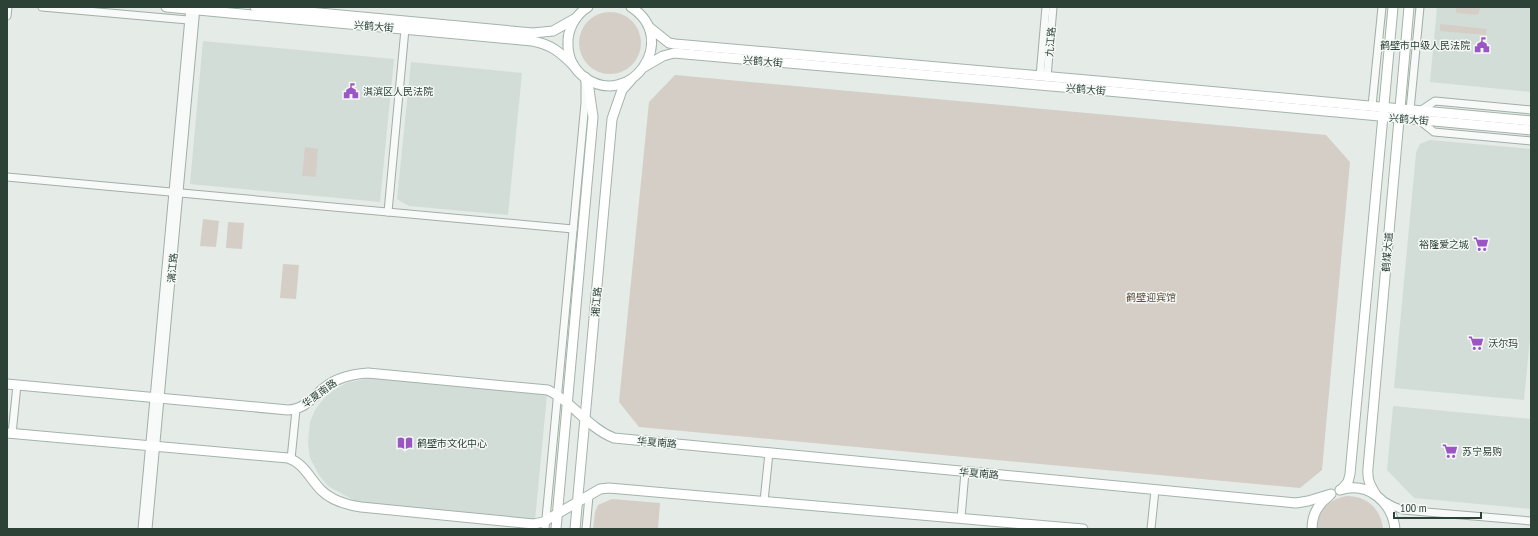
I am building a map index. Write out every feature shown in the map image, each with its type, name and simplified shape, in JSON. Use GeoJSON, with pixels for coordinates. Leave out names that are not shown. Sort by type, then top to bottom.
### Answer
{"type":"FeatureCollection","features":[{"type":"Feature","properties":{"kind":"main road","name":"兴鹤大街"},"geometry":{"type":"LineString","coordinates":[[166,7],[193,8],[542,43],[561,53],[585,77]]}},
{"type":"Feature","properties":{"kind":"main road","name":"兴鹤大街"},"geometry":{"type":"LineString","coordinates":[[256,7],[533,32],[553,31],[576,18]]}},
{"type":"Feature","properties":{"kind":"main road"},"geometry":{"type":"LineString","coordinates":[[574,66],[569,54],[567,42],[570,29],[576,18],[588,7]]}},
{"type":"Feature","properties":{"kind":"main road","name":"鹤煤大道"},"geometry":{"type":"LineString","coordinates":[[1342,489],[1348,482],[1350,474],[1393,7]]}},
{"type":"Feature","properties":{"kind":"main road","name":"鹤煤大道"},"geometry":{"type":"LineString","coordinates":[[1395,529],[1390,510],[1369,484],[1367,479],[1409,7]]}},
{"type":"Feature","properties":{"kind":"main road"},"geometry":{"type":"LineString","coordinates":[[635,9],[649,27],[652,45],[649,57],[644,67]]}},
{"type":"Feature","properties":{"kind":"main road","name":"兴鹤大街"},"geometry":{"type":"LineString","coordinates":[[649,27],[670,43],[675,44],[1372,106],[1383,112]]}},
{"type":"Feature","properties":{"kind":"main road","name":"兴鹤大街"},"geometry":{"type":"LineString","coordinates":[[644,67],[659,58],[674,53],[1399,114],[1531,121]]}},
{"type":"Feature","properties":{"kind":"main road","name":"湘江路"},"geometry":{"type":"LineString","coordinates":[[575,529],[612,119],[622,90],[644,67]]}},
{"type":"Feature","properties":{"kind":"main road"},"geometry":{"type":"LineString","coordinates":[[585,77],[594,82],[606,85],[619,84],[631,80]]}},
{"type":"Feature","properties":{"kind":"main road","name":"湘江路"},"geometry":{"type":"LineString","coordinates":[[556,529],[593,117],[589,89],[585,77]]}},
{"type":"Feature","properties":{"kind":"main road","name":"兴鹤大街"},"geometry":{"type":"LineString","coordinates":[[1399,114],[1410,110],[1419,115],[1531,130]]}},
{"type":"Feature","properties":{"kind":"main road","name":"华夏南路"},"geometry":{"type":"LineString","coordinates":[[7,384],[281,410],[296,410],[313,400],[324,388],[336,380],[351,375],[368,373],[548,390],[557,395],[606,435],[614,438],[1296,503],[1332,494]]}},
{"type":"Feature","properties":{"kind":"main road"},"geometry":{"type":"LineString","coordinates":[[10,433],[292,459],[303,467],[322,491],[333,499],[348,505],[545,525],[558,513],[600,489],[609,488],[961,518],[1003,526],[1083,529]]}},
{"type":"Feature","properties":{"kind":"main road"},"geometry":{"type":"LineString","coordinates":[[1312,529],[1316,511],[1324,500],[1342,489],[1363,489],[1379,497]]}},
{"type":"Feature","properties":{"kind":"street"},"geometry":{"type":"LineString","coordinates":[[7,16],[8,7]]}},
{"type":"Feature","properties":{"kind":"street"},"geometry":{"type":"LineString","coordinates":[[42,7],[188,20]]}},
{"type":"Feature","properties":{"kind":"street","name":"九江路"},"geometry":{"type":"LineString","coordinates":[[1043,76],[1046,7]]}},
{"type":"Feature","properties":{"kind":"street","name":"九江路"},"geometry":{"type":"LineString","coordinates":[[1043,76],[1053,7]]}},
{"type":"Feature","properties":{"kind":"street"},"geometry":{"type":"LineString","coordinates":[[1372,106],[1382,7]]}},
{"type":"Feature","properties":{"kind":"street"},"geometry":{"type":"LineString","coordinates":[[1410,110],[1420,7]]}},
{"type":"Feature","properties":{"kind":"street","name":"漓江路"},"geometry":{"type":"LineString","coordinates":[[176,192],[188,20],[193,8]]}},
{"type":"Feature","properties":{"kind":"street","name":"漓江路"},"geometry":{"type":"LineString","coordinates":[[148,529],[157,398],[193,8]]}},
{"type":"Feature","properties":{"kind":"street"},"geometry":{"type":"LineString","coordinates":[[388,212],[404,29]]}},
{"type":"Feature","properties":{"kind":"street"},"geometry":{"type":"LineString","coordinates":[[545,525],[585,103],[585,77]]}},
{"type":"Feature","properties":{"kind":"street"},"geometry":{"type":"LineString","coordinates":[[1531,110],[1435,101],[1419,115],[1434,132],[1531,141]]}},
{"type":"Feature","properties":{"kind":"street"},"geometry":{"type":"LineString","coordinates":[[7,177],[573,229]]}},
{"type":"Feature","properties":{"kind":"street"},"geometry":{"type":"LineString","coordinates":[[10,433],[17,385]]}},
{"type":"Feature","properties":{"kind":"street"},"geometry":{"type":"LineString","coordinates":[[292,459],[296,410]]}},
{"type":"Feature","properties":{"kind":"street","name":"漓江路"},"geometry":{"type":"LineString","coordinates":[[142,529],[153,446]]}},
{"type":"Feature","properties":{"kind":"street"},"geometry":{"type":"LineString","coordinates":[[764,501],[769,453]]}},
{"type":"Feature","properties":{"kind":"street"},"geometry":{"type":"LineString","coordinates":[[961,518],[965,472]]}},
{"type":"Feature","properties":{"kind":"street"},"geometry":{"type":"LineString","coordinates":[[1151,529],[1155,490]]}},
{"type":"Feature","properties":{"kind":"street"},"geometry":{"type":"LineString","coordinates":[[586,529],[589,496]]}},
{"type":"Feature","properties":{"kind":"street"},"geometry":{"type":"LineString","coordinates":[[1379,497],[1392,506],[1403,510],[1531,522]]}},
{"type":"Feature","properties":{"kind":"shaded area","name":"鹤壁市中级人民法院"},"geometry":{"type":"Polygon","coordinates":[[[1437,7],[1531,7],[1531,92],[1430,82],[1437,7]]]}},
{"type":"Feature","properties":{"kind":"shaded area"},"geometry":{"type":"Polygon","coordinates":[[[203,41],[394,59],[380,202],[190,184],[203,41]]]}},
{"type":"Feature","properties":{"kind":"shaded area"},"geometry":{"type":"Polygon","coordinates":[[[411,62],[522,73],[508,215],[409,206],[397,199],[411,62]]]}},
{"type":"Feature","properties":{"kind":"shaded area"},"geometry":{"type":"Polygon","coordinates":[[[1430,140],[1531,149],[1531,328],[1524,400],[1394,388],[1416,153],[1420,144],[1430,140]]]}},
{"type":"Feature","properties":{"kind":"shaded area"},"geometry":{"type":"Polygon","coordinates":[[[370,378],[547,395],[535,520],[357,502],[328,486],[319,475],[310,458],[308,443],[310,422],[315,410],[324,398],[334,390],[346,383],[370,378]]]}},
{"type":"Feature","properties":{"kind":"shaded area"},"geometry":{"type":"Polygon","coordinates":[[[1393,406],[1531,419],[1531,509],[1414,498],[1387,470],[1393,406]]]}},
{"type":"Feature","properties":{"kind":"green space"},"geometry":{"type":"Polygon","coordinates":[[[1456,7],[1480,7],[1477,15],[1457,13],[1456,7]]]}},
{"type":"Feature","properties":{"kind":"green space"},"geometry":{"type":"Polygon","coordinates":[[[610,12],[622,15],[632,21],[638,31],[641,43],[638,55],[632,65],[622,71],[610,74],[598,71],[588,65],[582,55],[579,43],[582,31],[588,21],[598,15],[610,12]]]}},
{"type":"Feature","properties":{"kind":"green space"},"geometry":{"type":"Polygon","coordinates":[[[1440,24],[1487,29],[1486,35],[1440,31],[1440,24]]]}},
{"type":"Feature","properties":{"kind":"green space","name":"鹤壁迎宾馆"},"geometry":{"type":"Polygon","coordinates":[[[675,75],[1326,135],[1350,162],[1322,470],[1300,488],[639,427],[619,402],[649,102],[675,75]]]}},
{"type":"Feature","properties":{"kind":"green space"},"geometry":{"type":"Polygon","coordinates":[[[305,147],[318,149],[316,177],[302,176],[305,147]]]}},
{"type":"Feature","properties":{"kind":"green space"},"geometry":{"type":"Polygon","coordinates":[[[203,219],[219,221],[216,247],[200,246],[203,219]]]}},
{"type":"Feature","properties":{"kind":"green space"},"geometry":{"type":"Polygon","coordinates":[[[228,222],[244,223],[242,249],[226,248],[228,222]]]}},
{"type":"Feature","properties":{"kind":"green space"},"geometry":{"type":"Polygon","coordinates":[[[283,264],[299,265],[296,299],[280,298],[283,264]]]}},
{"type":"Feature","properties":{"kind":"green space"},"geometry":{"type":"Polygon","coordinates":[[[1347,496],[1361,498],[1372,505],[1379,515],[1383,529],[1316,529],[1322,511],[1335,500],[1347,496]]]}},
{"type":"Feature","properties":{"kind":"green space"},"geometry":{"type":"Polygon","coordinates":[[[612,499],[660,503],[658,529],[593,529],[595,512],[598,505],[612,499]]]}},
{"type":"Feature","properties":{"kind":"place","name":"鹤壁市中级人民法院"},"geometry":{"type":"Point","coordinates":[1482,45]}},
{"type":"Feature","properties":{"kind":"place","name":"淇滨区人民法院"},"geometry":{"type":"Point","coordinates":[351,91]}},
{"type":"Feature","properties":{"kind":"place","name":"裕隆爱之城"},"geometry":{"type":"Point","coordinates":[1481,244]}},
{"type":"Feature","properties":{"kind":"place","name":"沃尔玛"},"geometry":{"type":"Point","coordinates":[1476,343]}},
{"type":"Feature","properties":{"kind":"place","name":"鹤壁市文化中心"},"geometry":{"type":"Point","coordinates":[405,443]}},
{"type":"Feature","properties":{"kind":"place","name":"苏宁易购"},"geometry":{"type":"Point","coordinates":[1450,451]}}]}
